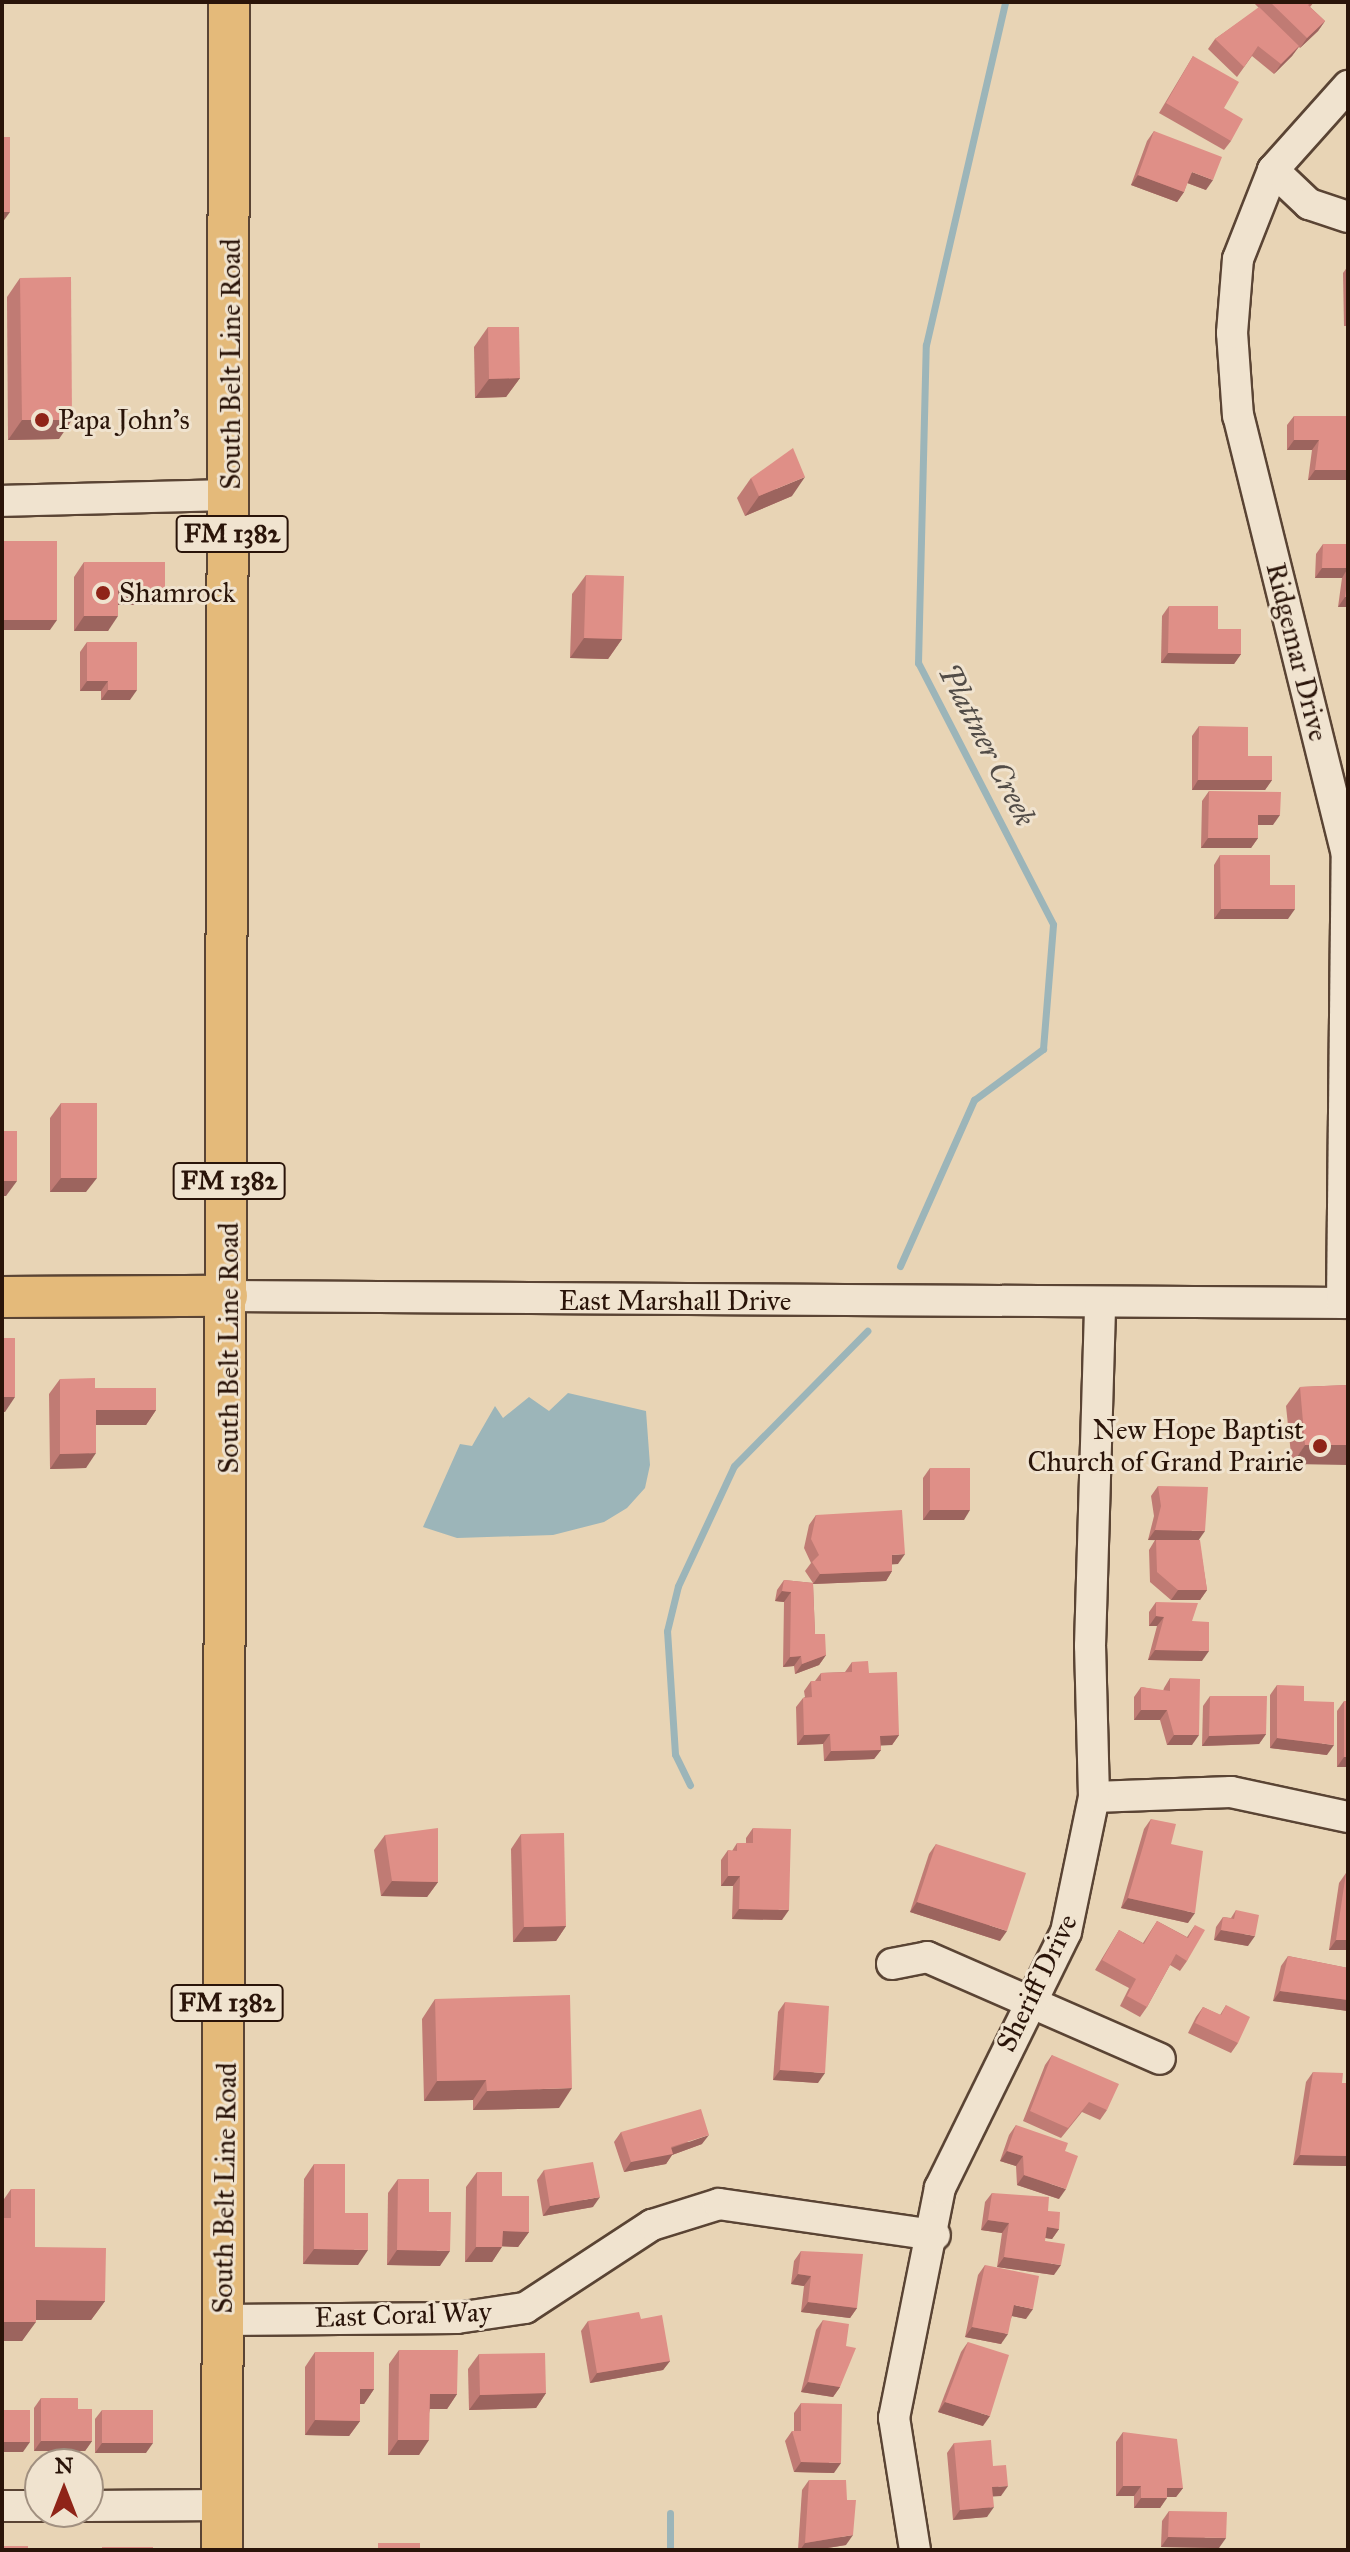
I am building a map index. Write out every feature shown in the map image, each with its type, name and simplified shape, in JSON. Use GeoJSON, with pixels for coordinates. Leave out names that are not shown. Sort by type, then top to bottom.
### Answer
{"type":"FeatureCollection","features":[{"type":"Feature","properties":{"kind":"main road","name":"South Belt Line Road"},"geometry":{"type":"LineString","coordinates":[[222,2550],[232,495],[229,2]]}},
{"type":"Feature","properties":{"kind":"main road","name":"East Marshall Drive"},"geometry":{"type":"LineString","coordinates":[[2,1297],[227,1296]]}},
{"type":"Feature","properties":{"kind":"street","name":"Ridgemar Drive"},"geometry":{"type":"LineString","coordinates":[[1345,1303],[1347,855],[1238,416],[1232,333],[1238,259],[1273,170],[1348,86]]}},
{"type":"Feature","properties":{"kind":"street"},"geometry":{"type":"LineString","coordinates":[[1273,170],[1309,204],[1348,217]]}},
{"type":"Feature","properties":{"kind":"street"},"geometry":{"type":"LineString","coordinates":[[2,501],[232,495]]}},
{"type":"Feature","properties":{"kind":"street","name":"East Marshall Drive"},"geometry":{"type":"LineString","coordinates":[[227,1296],[1345,1303]]}},
{"type":"Feature","properties":{"kind":"street","name":"Sheriff Drive"},"geometry":{"type":"LineString","coordinates":[[915,2550],[894,2418],[935,2235],[940,2188],[1028,2000],[1066,1932],[1094,1797],[1090,1646],[1100,1302]]}},
{"type":"Feature","properties":{"kind":"street"},"geometry":{"type":"LineString","coordinates":[[1094,1797],[1231,1792],[1348,1817]]}},
{"type":"Feature","properties":{"kind":"street"},"geometry":{"type":"LineString","coordinates":[[892,1964],[927,1957],[1160,2059]]}},
{"type":"Feature","properties":{"kind":"street","name":"East Coral Way"},"geometry":{"type":"LineString","coordinates":[[223,2320],[457,2318],[525,2308],[652,2225],[719,2204],[935,2235]]}},
{"type":"Feature","properties":{"kind":"street"},"geometry":{"type":"LineString","coordinates":[[104,2506],[223,2505]]}},
{"type":"Feature","properties":{"kind":"street"},"geometry":{"type":"LineString","coordinates":[[2,2506],[24,2506]]}},
{"type":"Feature","properties":{"kind":"water"},"geometry":{"type":"Polygon","coordinates":[[[568,1393],[646,1411],[650,1465],[645,1488],[627,1508],[604,1522],[553,1535],[457,1538],[423,1527],[460,1444],[472,1446],[495,1406],[503,1418],[529,1397],[549,1411],[568,1393]]]}},
{"type":"Feature","properties":{"kind":"building"},"geometry":{"type":"Polygon","coordinates":[[[1270,2],[1312,2],[1308,5],[1325,21],[1307,38],[1270,2]]]}},
{"type":"Feature","properties":{"kind":"building"},"geometry":{"type":"Polygon","coordinates":[[[1259,7],[1299,46],[1281,64],[1258,46],[1244,67],[1215,39],[1259,7]]]}},
{"type":"Feature","properties":{"kind":"building"},"geometry":{"type":"Polygon","coordinates":[[[1193,56],[1239,82],[1224,108],[1243,119],[1231,141],[1166,103],[1193,56]]]}},
{"type":"Feature","properties":{"kind":"building"},"geometry":{"type":"Polygon","coordinates":[[[1154,131],[1222,157],[1213,180],[1192,172],[1184,192],[1138,175],[1154,131]]]}},
{"type":"Feature","properties":{"kind":"building"},"geometry":{"type":"Polygon","coordinates":[[[2,137],[10,137],[10,212],[2,212],[2,137]]]}},
{"type":"Feature","properties":{"kind":"building"},"geometry":{"type":"Polygon","coordinates":[[[71,277],[72,420],[22,420],[20,278],[71,277]]]}},
{"type":"Feature","properties":{"kind":"building"},"geometry":{"type":"Polygon","coordinates":[[[488,327],[519,327],[520,378],[489,379],[488,327]]]}},
{"type":"Feature","properties":{"kind":"building"},"geometry":{"type":"Polygon","coordinates":[[[1294,416],[1348,416],[1348,470],[1315,470],[1319,440],[1294,440],[1294,416]]]}},
{"type":"Feature","properties":{"kind":"building"},"geometry":{"type":"Polygon","coordinates":[[[793,448],[805,477],[759,496],[751,478],[793,448]]]}},
{"type":"Feature","properties":{"kind":"building"},"geometry":{"type":"Polygon","coordinates":[[[2,541],[57,541],[57,620],[2,620],[2,541]]]}},
{"type":"Feature","properties":{"kind":"building"},"geometry":{"type":"Polygon","coordinates":[[[1323,544],[1348,544],[1348,568],[1322,568],[1323,544]]]}},
{"type":"Feature","properties":{"kind":"building"},"geometry":{"type":"Polygon","coordinates":[[[84,562],[165,562],[165,590],[118,590],[118,616],[84,616],[84,562]]]}},
{"type":"Feature","properties":{"kind":"building"},"geometry":{"type":"Polygon","coordinates":[[[586,575],[624,576],[622,639],[584,638],[586,575]]]}},
{"type":"Feature","properties":{"kind":"building"},"geometry":{"type":"Polygon","coordinates":[[[1169,606],[1218,606],[1218,629],[1241,629],[1241,654],[1168,653],[1169,606]]]}},
{"type":"Feature","properties":{"kind":"building"},"geometry":{"type":"Polygon","coordinates":[[[87,642],[137,642],[137,690],[108,690],[108,681],[87,681],[87,642]]]}},
{"type":"Feature","properties":{"kind":"building"},"geometry":{"type":"Polygon","coordinates":[[[1199,726],[1248,727],[1248,756],[1272,756],[1272,780],[1198,780],[1199,726]]]}},
{"type":"Feature","properties":{"kind":"building"},"geometry":{"type":"Polygon","coordinates":[[[1209,791],[1281,792],[1280,815],[1258,815],[1258,838],[1208,838],[1209,791]]]}},
{"type":"Feature","properties":{"kind":"building"},"geometry":{"type":"Polygon","coordinates":[[[1220,855],[1270,855],[1270,885],[1295,885],[1295,909],[1221,909],[1220,855]]]}},
{"type":"Feature","properties":{"kind":"building"},"geometry":{"type":"Polygon","coordinates":[[[61,1103],[97,1103],[97,1178],[61,1178],[61,1103]]]}},
{"type":"Feature","properties":{"kind":"building"},"geometry":{"type":"Polygon","coordinates":[[[2,1131],[17,1131],[17,1181],[2,1181],[2,1131]]]}},
{"type":"Feature","properties":{"kind":"building"},"geometry":{"type":"Polygon","coordinates":[[[2,1338],[15,1338],[15,1397],[2,1397],[2,1338]]]}},
{"type":"Feature","properties":{"kind":"building"},"geometry":{"type":"Polygon","coordinates":[[[95,1378],[95,1388],[156,1388],[156,1410],[96,1410],[96,1453],[60,1454],[60,1379],[95,1378]]]}},
{"type":"Feature","properties":{"kind":"building"},"geometry":{"type":"Polygon","coordinates":[[[1348,1385],[1348,1445],[1305,1445],[1300,1387],[1348,1385]]]}},
{"type":"Feature","properties":{"kind":"building"},"geometry":{"type":"Polygon","coordinates":[[[930,1468],[970,1468],[970,1510],[930,1510],[930,1468]]]}},
{"type":"Feature","properties":{"kind":"building"},"geometry":{"type":"Polygon","coordinates":[[[1158,1486],[1208,1487],[1205,1531],[1155,1530],[1161,1506],[1158,1486]]]}},
{"type":"Feature","properties":{"kind":"building"},"geometry":{"type":"Polygon","coordinates":[[[902,1510],[905,1554],[892,1555],[892,1571],[820,1574],[812,1562],[819,1555],[811,1539],[816,1515],[902,1510]]]}},
{"type":"Feature","properties":{"kind":"building"},"geometry":{"type":"Polygon","coordinates":[[[1156,1540],[1200,1540],[1207,1590],[1178,1590],[1157,1572],[1156,1540]]]}},
{"type":"Feature","properties":{"kind":"building"},"geometry":{"type":"Polygon","coordinates":[[[784,1580],[813,1583],[815,1634],[825,1634],[826,1655],[802,1664],[801,1656],[790,1657],[791,1592],[782,1591],[784,1580]]]}},
{"type":"Feature","properties":{"kind":"building"},"geometry":{"type":"Polygon","coordinates":[[[1156,1602],[1198,1603],[1192,1621],[1209,1622],[1209,1651],[1155,1650],[1164,1617],[1156,1616],[1156,1602]]]}},
{"type":"Feature","properties":{"kind":"building"},"geometry":{"type":"Polygon","coordinates":[[[868,1661],[869,1673],[897,1672],[899,1735],[880,1736],[881,1750],[831,1751],[830,1734],[804,1735],[803,1698],[812,1697],[811,1681],[821,1681],[821,1673],[852,1672],[852,1662],[868,1661]]]}},
{"type":"Feature","properties":{"kind":"building"},"geometry":{"type":"Polygon","coordinates":[[[1170,1678],[1200,1679],[1199,1735],[1174,1735],[1167,1710],[1141,1710],[1141,1687],[1170,1691],[1170,1678]]]}},
{"type":"Feature","properties":{"kind":"building"},"geometry":{"type":"Polygon","coordinates":[[[1277,1685],[1304,1686],[1304,1701],[1334,1702],[1334,1745],[1277,1738],[1277,1685]]]}},
{"type":"Feature","properties":{"kind":"building"},"geometry":{"type":"Polygon","coordinates":[[[1210,1696],[1267,1696],[1266,1734],[1209,1736],[1210,1696]]]}},
{"type":"Feature","properties":{"kind":"building"},"geometry":{"type":"Polygon","coordinates":[[[1344,1701],[1348,1701],[1348,1757],[1344,1757],[1344,1701]]]}},
{"type":"Feature","properties":{"kind":"building"},"geometry":{"type":"Polygon","coordinates":[[[1151,1819],[1176,1824],[1171,1844],[1203,1851],[1195,1913],[1128,1898],[1151,1819]]]}},
{"type":"Feature","properties":{"kind":"building"},"geometry":{"type":"Polygon","coordinates":[[[438,1828],[438,1882],[392,1881],[385,1835],[438,1828]]]}},
{"type":"Feature","properties":{"kind":"building"},"geometry":{"type":"Polygon","coordinates":[[[753,1828],[791,1829],[789,1910],[739,1909],[740,1876],[728,1876],[728,1850],[737,1851],[737,1843],[753,1843],[753,1828]]]}},
{"type":"Feature","properties":{"kind":"building"},"geometry":{"type":"Polygon","coordinates":[[[564,1833],[566,1926],[524,1927],[521,1834],[564,1833]]]}},
{"type":"Feature","properties":{"kind":"building"},"geometry":{"type":"Polygon","coordinates":[[[936,1844],[1026,1873],[1007,1931],[917,1902],[936,1844]]]}},
{"type":"Feature","properties":{"kind":"building"},"geometry":{"type":"Polygon","coordinates":[[[1346,1873],[1348,1940],[1336,1940],[1346,1873]]]}},
{"type":"Feature","properties":{"kind":"building"},"geometry":{"type":"Polygon","coordinates":[[[1236,1910],[1259,1915],[1255,1936],[1221,1930],[1223,1917],[1234,1919],[1236,1910]]]}},
{"type":"Feature","properties":{"kind":"building"},"geometry":{"type":"Polygon","coordinates":[[[1157,1921],[1188,1938],[1195,1925],[1205,1930],[1187,1961],[1176,1954],[1147,2007],[1127,1996],[1136,1979],[1102,1960],[1119,1930],[1144,1944],[1157,1921]]]}},
{"type":"Feature","properties":{"kind":"building"},"geometry":{"type":"Polygon","coordinates":[[[1288,1956],[1348,1968],[1348,2000],[1280,1991],[1288,1956]]]}},
{"type":"Feature","properties":{"kind":"building"},"geometry":{"type":"Polygon","coordinates":[[[570,1995],[572,2088],[487,2091],[486,2080],[437,2081],[435,1999],[570,1995]]]}},
{"type":"Feature","properties":{"kind":"building"},"geometry":{"type":"Polygon","coordinates":[[[785,2002],[829,2006],[825,2073],[780,2070],[785,2002]]]}},
{"type":"Feature","properties":{"kind":"building"},"geometry":{"type":"Polygon","coordinates":[[[1226,2005],[1250,2017],[1238,2043],[1195,2023],[1203,2007],[1221,2015],[1226,2005]]]}},
{"type":"Feature","properties":{"kind":"building"},"geometry":{"type":"Polygon","coordinates":[[[1052,2055],[1119,2084],[1107,2110],[1089,2102],[1068,2128],[1030,2111],[1052,2055]]]}},
{"type":"Feature","properties":{"kind":"building"},"geometry":{"type":"Polygon","coordinates":[[[1313,2072],[1343,2073],[1342,2083],[1348,2083],[1348,2156],[1300,2155],[1313,2072]]]}},
{"type":"Feature","properties":{"kind":"building"},"geometry":{"type":"Polygon","coordinates":[[[701,2109],[709,2135],[671,2147],[673,2154],[631,2162],[621,2132],[701,2109]]]}},
{"type":"Feature","properties":{"kind":"building"},"geometry":{"type":"Polygon","coordinates":[[[1016,2125],[1068,2143],[1065,2151],[1078,2156],[1066,2189],[1024,2175],[1023,2156],[1007,2151],[1016,2125]]]}},
{"type":"Feature","properties":{"kind":"building"},"geometry":{"type":"Polygon","coordinates":[[[593,2162],[600,2197],[550,2206],[544,2170],[593,2162]]]}},
{"type":"Feature","properties":{"kind":"building"},"geometry":{"type":"Polygon","coordinates":[[[314,2164],[345,2164],[345,2213],[368,2213],[368,2250],[314,2249],[314,2164]]]}},
{"type":"Feature","properties":{"kind":"building"},"geometry":{"type":"Polygon","coordinates":[[[477,2172],[502,2172],[502,2196],[529,2196],[529,2232],[503,2231],[502,2247],[476,2247],[477,2172]]]}},
{"type":"Feature","properties":{"kind":"building"},"geometry":{"type":"Polygon","coordinates":[[[398,2179],[429,2179],[429,2212],[451,2212],[450,2251],[397,2250],[398,2179]]]}},
{"type":"Feature","properties":{"kind":"building"},"geometry":{"type":"Polygon","coordinates":[[[11,2189],[35,2189],[35,2247],[106,2248],[105,2301],[36,2300],[36,2322],[2,2322],[2,2218],[11,2218],[11,2189]]]}},
{"type":"Feature","properties":{"kind":"building"},"geometry":{"type":"Polygon","coordinates":[[[992,2193],[1049,2197],[1048,2211],[1060,2212],[1059,2229],[1047,2227],[1045,2241],[1065,2244],[1061,2265],[1004,2257],[1009,2223],[988,2220],[992,2193]]]}},
{"type":"Feature","properties":{"kind":"building"},"geometry":{"type":"Polygon","coordinates":[[[801,2251],[863,2254],[857,2308],[808,2302],[811,2276],[798,2274],[801,2251]]]}},
{"type":"Feature","properties":{"kind":"building"},"geometry":{"type":"Polygon","coordinates":[[[985,2265],[1039,2276],[1033,2309],[1014,2305],[1008,2334],[972,2327],[985,2265]]]}},
{"type":"Feature","properties":{"kind":"building"},"geometry":{"type":"Polygon","coordinates":[[[639,2312],[641,2319],[662,2315],[670,2361],[597,2373],[588,2321],[639,2312]]]}},
{"type":"Feature","properties":{"kind":"building"},"geometry":{"type":"Polygon","coordinates":[[[823,2320],[849,2324],[846,2346],[856,2348],[840,2387],[808,2382],[823,2320]]]}},
{"type":"Feature","properties":{"kind":"building"},"geometry":{"type":"Polygon","coordinates":[[[968,2342],[1009,2355],[990,2416],[945,2402],[968,2342]]]}},
{"type":"Feature","properties":{"kind":"building"},"geometry":{"type":"Polygon","coordinates":[[[399,2350],[458,2350],[457,2394],[430,2394],[429,2440],[398,2440],[399,2350]]]}},
{"type":"Feature","properties":{"kind":"building"},"geometry":{"type":"Polygon","coordinates":[[[315,2352],[374,2352],[374,2389],[360,2389],[360,2421],[315,2420],[315,2352]]]}},
{"type":"Feature","properties":{"kind":"building"},"geometry":{"type":"Polygon","coordinates":[[[545,2353],[546,2393],[480,2395],[479,2354],[545,2353]]]}},
{"type":"Feature","properties":{"kind":"building"},"geometry":{"type":"Polygon","coordinates":[[[41,2398],[78,2398],[78,2409],[92,2409],[92,2441],[41,2441],[41,2398]]]}},
{"type":"Feature","properties":{"kind":"building"},"geometry":{"type":"Polygon","coordinates":[[[801,2403],[842,2404],[841,2463],[801,2462],[792,2431],[801,2431],[801,2403]]]}},
{"type":"Feature","properties":{"kind":"building"},"geometry":{"type":"Polygon","coordinates":[[[2,2410],[30,2410],[30,2442],[2,2442],[2,2410]]]}},
{"type":"Feature","properties":{"kind":"building"},"geometry":{"type":"Polygon","coordinates":[[[102,2410],[153,2410],[153,2443],[102,2443],[102,2410]]]}},
{"type":"Feature","properties":{"kind":"building"},"geometry":{"type":"Polygon","coordinates":[[[1123,2432],[1177,2439],[1183,2488],[1167,2488],[1167,2498],[1141,2498],[1141,2486],[1123,2486],[1123,2432]]]}},
{"type":"Feature","properties":{"kind":"building"},"geometry":{"type":"Polygon","coordinates":[[[991,2440],[993,2466],[1006,2465],[1008,2486],[992,2487],[994,2507],[960,2510],[954,2443],[991,2440]]]}},
{"type":"Feature","properties":{"kind":"building"},"geometry":{"type":"Polygon","coordinates":[[[809,2480],[846,2480],[847,2500],[856,2500],[853,2535],[805,2543],[809,2480]]]}},
{"type":"Feature","properties":{"kind":"building"},"geometry":{"type":"Polygon","coordinates":[[[1169,2511],[1227,2512],[1226,2538],[1168,2537],[1169,2511]]]}},
{"type":"Feature","properties":{"kind":"building"},"geometry":{"type":"Polygon","coordinates":[[[378,2543],[420,2543],[420,2550],[378,2550],[378,2543]]]}},
{"type":"Feature","properties":{"kind":"building"},"geometry":{"type":"Polygon","coordinates":[[[2,2546],[28,2546],[28,2550],[2,2550],[2,2546]]]}},
{"type":"Feature","properties":{"kind":"building"},"geometry":{"type":"Polygon","coordinates":[[[102,2547],[153,2547],[153,2550],[102,2550],[102,2547]]]}},
{"type":"Feature","properties":{"kind":"building"},"geometry":{"type":"Polygon","coordinates":[[[92,2548],[92,2550],[39,2550],[92,2548]]]}},
{"type":"Feature","properties":{"kind":"waterway","name":"Plattner Creek"},"geometry":{"type":"LineString","coordinates":[[900,1266],[974,1100],[1043,1049],[1053,924],[918,663],[926,345],[1005,2]]}},
{"type":"Feature","properties":{"kind":"waterway","name":"Plattner Creek"},"geometry":{"type":"LineString","coordinates":[[690,1785],[675,1754],[667,1631],[678,1586],[734,1466],[867,1331]]}},
{"type":"Feature","properties":{"kind":"waterway","name":"Plattner Creek"},"geometry":{"type":"LineString","coordinates":[[670,2513],[670,2550]]}},
{"type":"Feature","properties":{"kind":"place","name":"Papa John's"},"geometry":{"type":"Point","coordinates":[42,420]}},
{"type":"Feature","properties":{"kind":"place","name":"Shamrock"},"geometry":{"type":"Point","coordinates":[103,593]}},
{"type":"Feature","properties":{"kind":"place","name":"New Hope Baptist Church of Grand Prairie"},"geometry":{"type":"Point","coordinates":[1320,1446]}}]}
